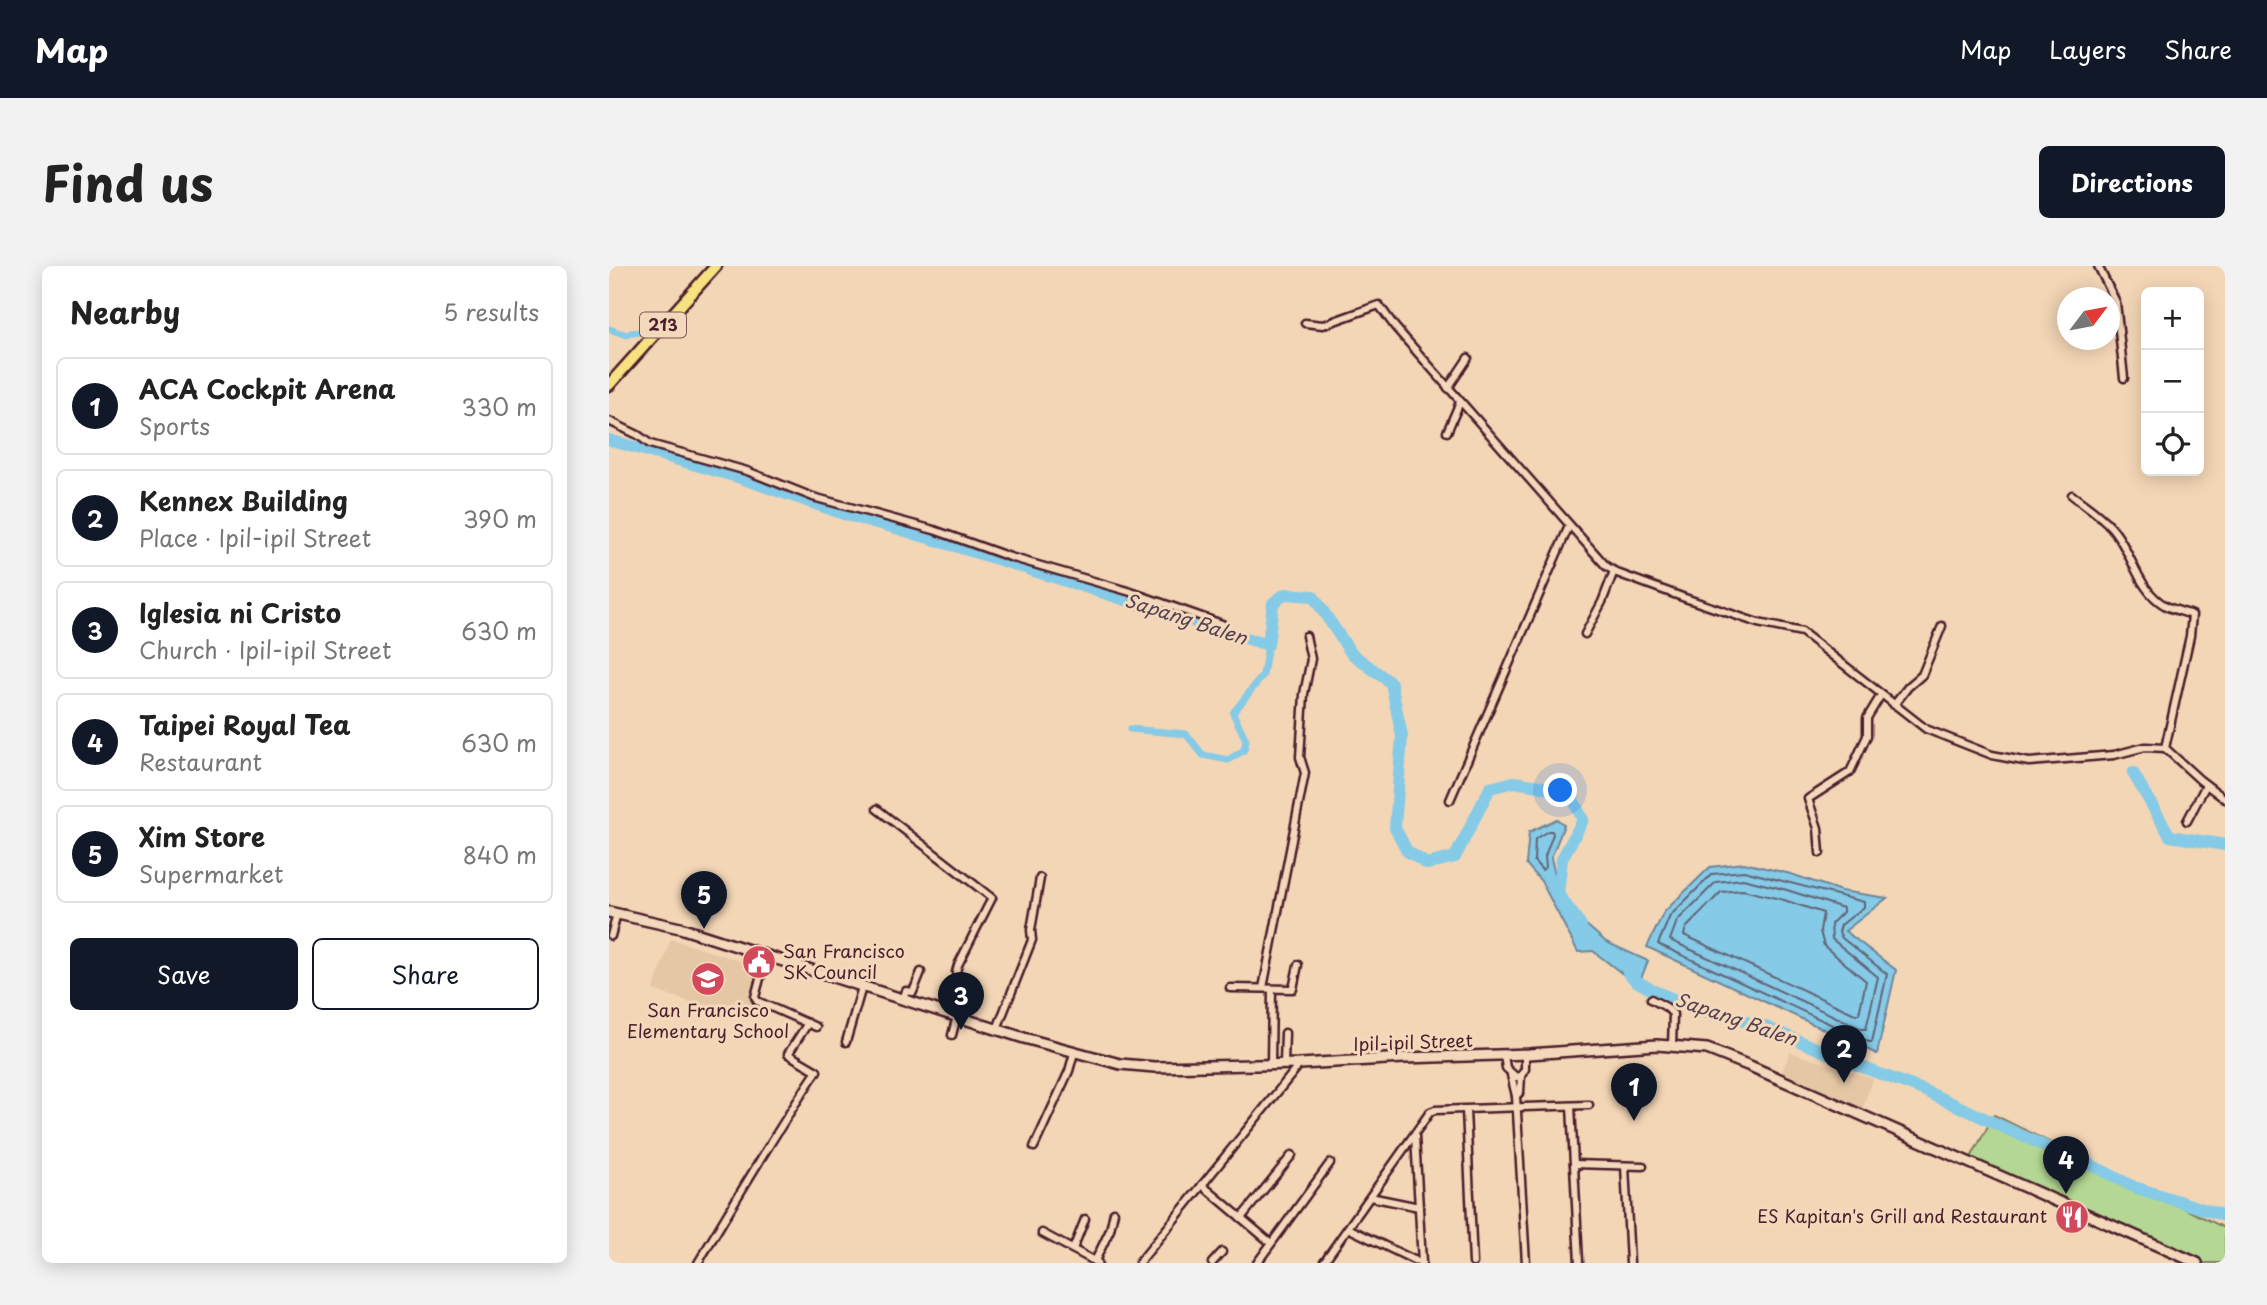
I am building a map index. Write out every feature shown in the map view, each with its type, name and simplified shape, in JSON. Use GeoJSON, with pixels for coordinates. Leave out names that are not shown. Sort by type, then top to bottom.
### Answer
{"type":"FeatureCollection","features":[{"type":"Feature","properties":{"kind":"main road","name":"213"},"geometry":{"type":"LineString","coordinates":[[609,385],[716,266]]}},
{"type":"Feature","properties":{"kind":"street"},"geometry":{"type":"LineString","coordinates":[[2098,266],[2116,302],[2124,378]]}},
{"type":"Feature","properties":{"kind":"street"},"geometry":{"type":"LineString","coordinates":[[1305,323],[1323,325],[1379,305],[1395,327],[1598,559],[1614,571],[1758,623],[1802,632],[1920,725],[1941,736],[1992,755],[2019,761],[2114,755],[2145,747],[2165,748],[2225,799]]}},
{"type":"Feature","properties":{"kind":"street"},"geometry":{"type":"LineString","coordinates":[[1448,387],[1468,358]]}},
{"type":"Feature","properties":{"kind":"street"},"geometry":{"type":"LineString","coordinates":[[1447,432],[1460,402]]}},
{"type":"Feature","properties":{"kind":"street"},"geometry":{"type":"LineString","coordinates":[[609,421],[650,444],[747,471],[813,497],[934,530],[1010,557],[1131,592],[1222,624]]}},
{"type":"Feature","properties":{"kind":"street"},"geometry":{"type":"LineString","coordinates":[[2072,495],[2111,527],[2126,547],[2139,576],[2161,602],[2192,615],[2190,636],[2165,748]]}},
{"type":"Feature","properties":{"kind":"street"},"geometry":{"type":"LineString","coordinates":[[1450,800],[1569,526]]}},
{"type":"Feature","properties":{"kind":"street"},"geometry":{"type":"LineString","coordinates":[[1585,634],[1614,571]]}},
{"type":"Feature","properties":{"kind":"street"},"geometry":{"type":"LineString","coordinates":[[1894,705],[1922,675],[1943,626]]}},
{"type":"Feature","properties":{"kind":"street"},"geometry":{"type":"LineString","coordinates":[[1262,988],[1305,773],[1300,757],[1304,694],[1311,659],[1305,636]]}},
{"type":"Feature","properties":{"kind":"street"},"geometry":{"type":"LineString","coordinates":[[1820,853],[1818,828],[1808,799],[1850,772],[1867,736],[1867,718],[1881,695]]}},
{"type":"Feature","properties":{"kind":"street"},"geometry":{"type":"LineString","coordinates":[[2187,821],[2206,785]]}},
{"type":"Feature","properties":{"kind":"street"},"geometry":{"type":"LineString","coordinates":[[877,809],[992,898],[958,965],[951,1035]]}},
{"type":"Feature","properties":{"kind":"street"},"geometry":{"type":"LineString","coordinates":[[996,1029],[1033,940],[1031,930],[1040,878]]}},
{"type":"Feature","properties":{"kind":"street"},"geometry":{"type":"LineString","coordinates":[[611,936],[613,913]]}},
{"type":"Feature","properties":{"kind":"street","name":"Ipil-ipil Street"},"geometry":{"type":"LineString","coordinates":[[613,913],[680,928],[1074,1053],[1139,1066],[1300,1064],[1672,1046],[1707,1049],[2197,1263]]}},
{"type":"Feature","properties":{"kind":"street"},"geometry":{"type":"LineString","coordinates":[[766,956],[755,999],[816,1027]]}},
{"type":"Feature","properties":{"kind":"street"},"geometry":{"type":"LineString","coordinates":[[1230,988],[1293,989],[1298,965]]}},
{"type":"Feature","properties":{"kind":"street"},"geometry":{"type":"LineString","coordinates":[[902,999],[906,991],[913,992],[921,972]]}},
{"type":"Feature","properties":{"kind":"street"},"geometry":{"type":"LineString","coordinates":[[846,1042],[862,987]]}},
{"type":"Feature","properties":{"kind":"street"},"geometry":{"type":"LineString","coordinates":[[1271,1065],[1272,989]]}},
{"type":"Feature","properties":{"kind":"street"},"geometry":{"type":"LineString","coordinates":[[1651,999],[1673,1014],[1672,1046]]}},
{"type":"Feature","properties":{"kind":"street"},"geometry":{"type":"LineString","coordinates":[[698,1263],[764,1156],[778,1128],[817,1071],[788,1054],[808,1023]]}},
{"type":"Feature","properties":{"kind":"street"},"geometry":{"type":"LineString","coordinates":[[1284,1064],[1285,1033]]}},
{"type":"Feature","properties":{"kind":"street"},"geometry":{"type":"LineString","coordinates":[[1034,1147],[1074,1053]]}},
{"type":"Feature","properties":{"kind":"street"},"geometry":{"type":"LineString","coordinates":[[1516,1096],[1520,1092],[1521,1076],[1525,1069],[1525,1054]]}},
{"type":"Feature","properties":{"kind":"street"},"geometry":{"type":"LineString","coordinates":[[1504,1055],[1518,1108],[1526,1263]]}},
{"type":"Feature","properties":{"kind":"street"},"geometry":{"type":"LineString","coordinates":[[1139,1263],[1300,1064]]}},
{"type":"Feature","properties":{"kind":"street"},"geometry":{"type":"LineString","coordinates":[[1511,1075],[1521,1076]]}},
{"type":"Feature","properties":{"kind":"street"},"geometry":{"type":"LineString","coordinates":[[1326,1262],[1430,1112],[1590,1105]]}},
{"type":"Feature","properties":{"kind":"street"},"geometry":{"type":"LineString","coordinates":[[1571,1106],[1579,1263]]}},
{"type":"Feature","properties":{"kind":"street"},"geometry":{"type":"LineString","coordinates":[[1465,1110],[1473,1263]]}},
{"type":"Feature","properties":{"kind":"street"},"geometry":{"type":"LineString","coordinates":[[1348,1228],[1421,1263],[1415,1134]]}},
{"type":"Feature","properties":{"kind":"street"},"geometry":{"type":"LineString","coordinates":[[1241,1218],[1292,1155]]}},
{"type":"Feature","properties":{"kind":"street"},"geometry":{"type":"LineString","coordinates":[[1257,1263],[1330,1163]]}},
{"type":"Feature","properties":{"kind":"street"},"geometry":{"type":"LineString","coordinates":[[1574,1164],[1643,1166]]}},
{"type":"Feature","properties":{"kind":"street"},"geometry":{"type":"LineString","coordinates":[[1625,1166],[1630,1263]]}},
{"type":"Feature","properties":{"kind":"street"},"geometry":{"type":"LineString","coordinates":[[1202,1185],[1271,1243]]}},
{"type":"Feature","properties":{"kind":"street"},"geometry":{"type":"LineString","coordinates":[[1370,1197],[1419,1207]]}},
{"type":"Feature","properties":{"kind":"street"},"geometry":{"type":"LineString","coordinates":[[1042,1233],[1097,1262],[1114,1212]]}},
{"type":"Feature","properties":{"kind":"street"},"geometry":{"type":"LineString","coordinates":[[1073,1249],[1086,1219]]}},
{"type":"Feature","properties":{"kind":"street"},"geometry":{"type":"LineString","coordinates":[[1212,1263],[1222,1252]]}},
{"type":"Feature","properties":{"kind":"shaded area","name":"San Francisco Elementary School"},"geometry":{"type":"Polygon","coordinates":[[[671,939],[762,968],[746,1020],[653,990],[671,939]]]}},
{"type":"Feature","properties":{"kind":"shaded area"},"geometry":{"type":"Polygon","coordinates":[[[1790,1052],[1873,1079],[1862,1110],[1781,1074],[1790,1052]]]}},
{"type":"Feature","properties":{"kind":"green space"},"geometry":{"type":"Polygon","coordinates":[[[1994,1115],[2225,1228],[2225,1263],[2187,1263],[2120,1236],[1968,1163],[1994,1115]]]}},
{"type":"Feature","properties":{"kind":"water"},"geometry":{"type":"Polygon","coordinates":[[[1557,819],[1564,825],[1551,858],[1562,904],[1606,942],[1648,961],[1638,986],[1593,951],[1578,952],[1541,881],[1526,864],[1529,832],[1557,819]]]}},
{"type":"Feature","properties":{"kind":"water"},"geometry":{"type":"Polygon","coordinates":[[[1744,863],[1791,874],[1841,891],[1887,898],[1845,931],[1896,970],[1877,1054],[1647,947],[1664,912],[1710,867],[1744,863]]]}},
{"type":"Feature","properties":{"kind":"waterway"},"geometry":{"type":"LineString","coordinates":[[609,329],[627,335]]}},
{"type":"Feature","properties":{"kind":"waterway"},"geometry":{"type":"LineString","coordinates":[[631,333],[640,332]]}},
{"type":"Feature","properties":{"kind":"waterway","name":"Sapang Balen"},"geometry":{"type":"LineString","coordinates":[[609,440],[741,478],[850,516],[1000,560]]}},
{"type":"Feature","properties":{"kind":"waterway","name":"Sapang Balen"},"geometry":{"type":"LineString","coordinates":[[1003,561],[1268,645],[1273,603],[1285,594],[1313,596],[1351,653],[1391,683],[1402,736],[1395,828],[1407,851],[1427,864],[1455,857],[1490,788],[1514,782],[1571,795],[1583,820],[1562,859],[1558,894],[1581,925]]}},
{"type":"Feature","properties":{"kind":"waterway"},"geometry":{"type":"LineString","coordinates":[[1130,729],[1186,734],[1203,755],[1228,760],[1244,750],[1246,740],[1233,713],[1263,675],[1268,645]]}},
{"type":"Feature","properties":{"kind":"waterway"},"geometry":{"type":"LineString","coordinates":[[2133,773],[2170,836],[2225,845]]}},
{"type":"Feature","properties":{"kind":"waterway","name":"Sapang Balen"},"geometry":{"type":"LineString","coordinates":[[1628,973],[1652,990],[1707,1013],[1761,1025],[1923,1090],[2051,1149],[2080,1159],[2134,1187],[2225,1216]]}},
{"type":"Feature","properties":{"kind":"place","name":"Xim Store"},"geometry":{"type":"Point","coordinates":[704,929]}},
{"type":"Feature","properties":{"kind":"place","name":"San Francisco SK Council"},"geometry":{"type":"Point","coordinates":[759,962]}},
{"type":"Feature","properties":{"kind":"place","name":"San Francisco Elementary School"},"geometry":{"type":"Point","coordinates":[708,979]}},
{"type":"Feature","properties":{"kind":"place","name":"Iglesia ni Cristo"},"geometry":{"type":"Point","coordinates":[961,1030]}},
{"type":"Feature","properties":{"kind":"place","name":"Kennex Building"},"geometry":{"type":"Point","coordinates":[1844,1083]}},
{"type":"Feature","properties":{"kind":"place","name":"ACA Cockpit Arena"},"geometry":{"type":"Point","coordinates":[1634,1121]}},
{"type":"Feature","properties":{"kind":"place","name":"Taipei Royal Tea"},"geometry":{"type":"Point","coordinates":[2066,1194]}},
{"type":"Feature","properties":{"kind":"place","name":"ES Kapitan's Grill and Restaurant"},"geometry":{"type":"Point","coordinates":[2072,1217]}}]}
